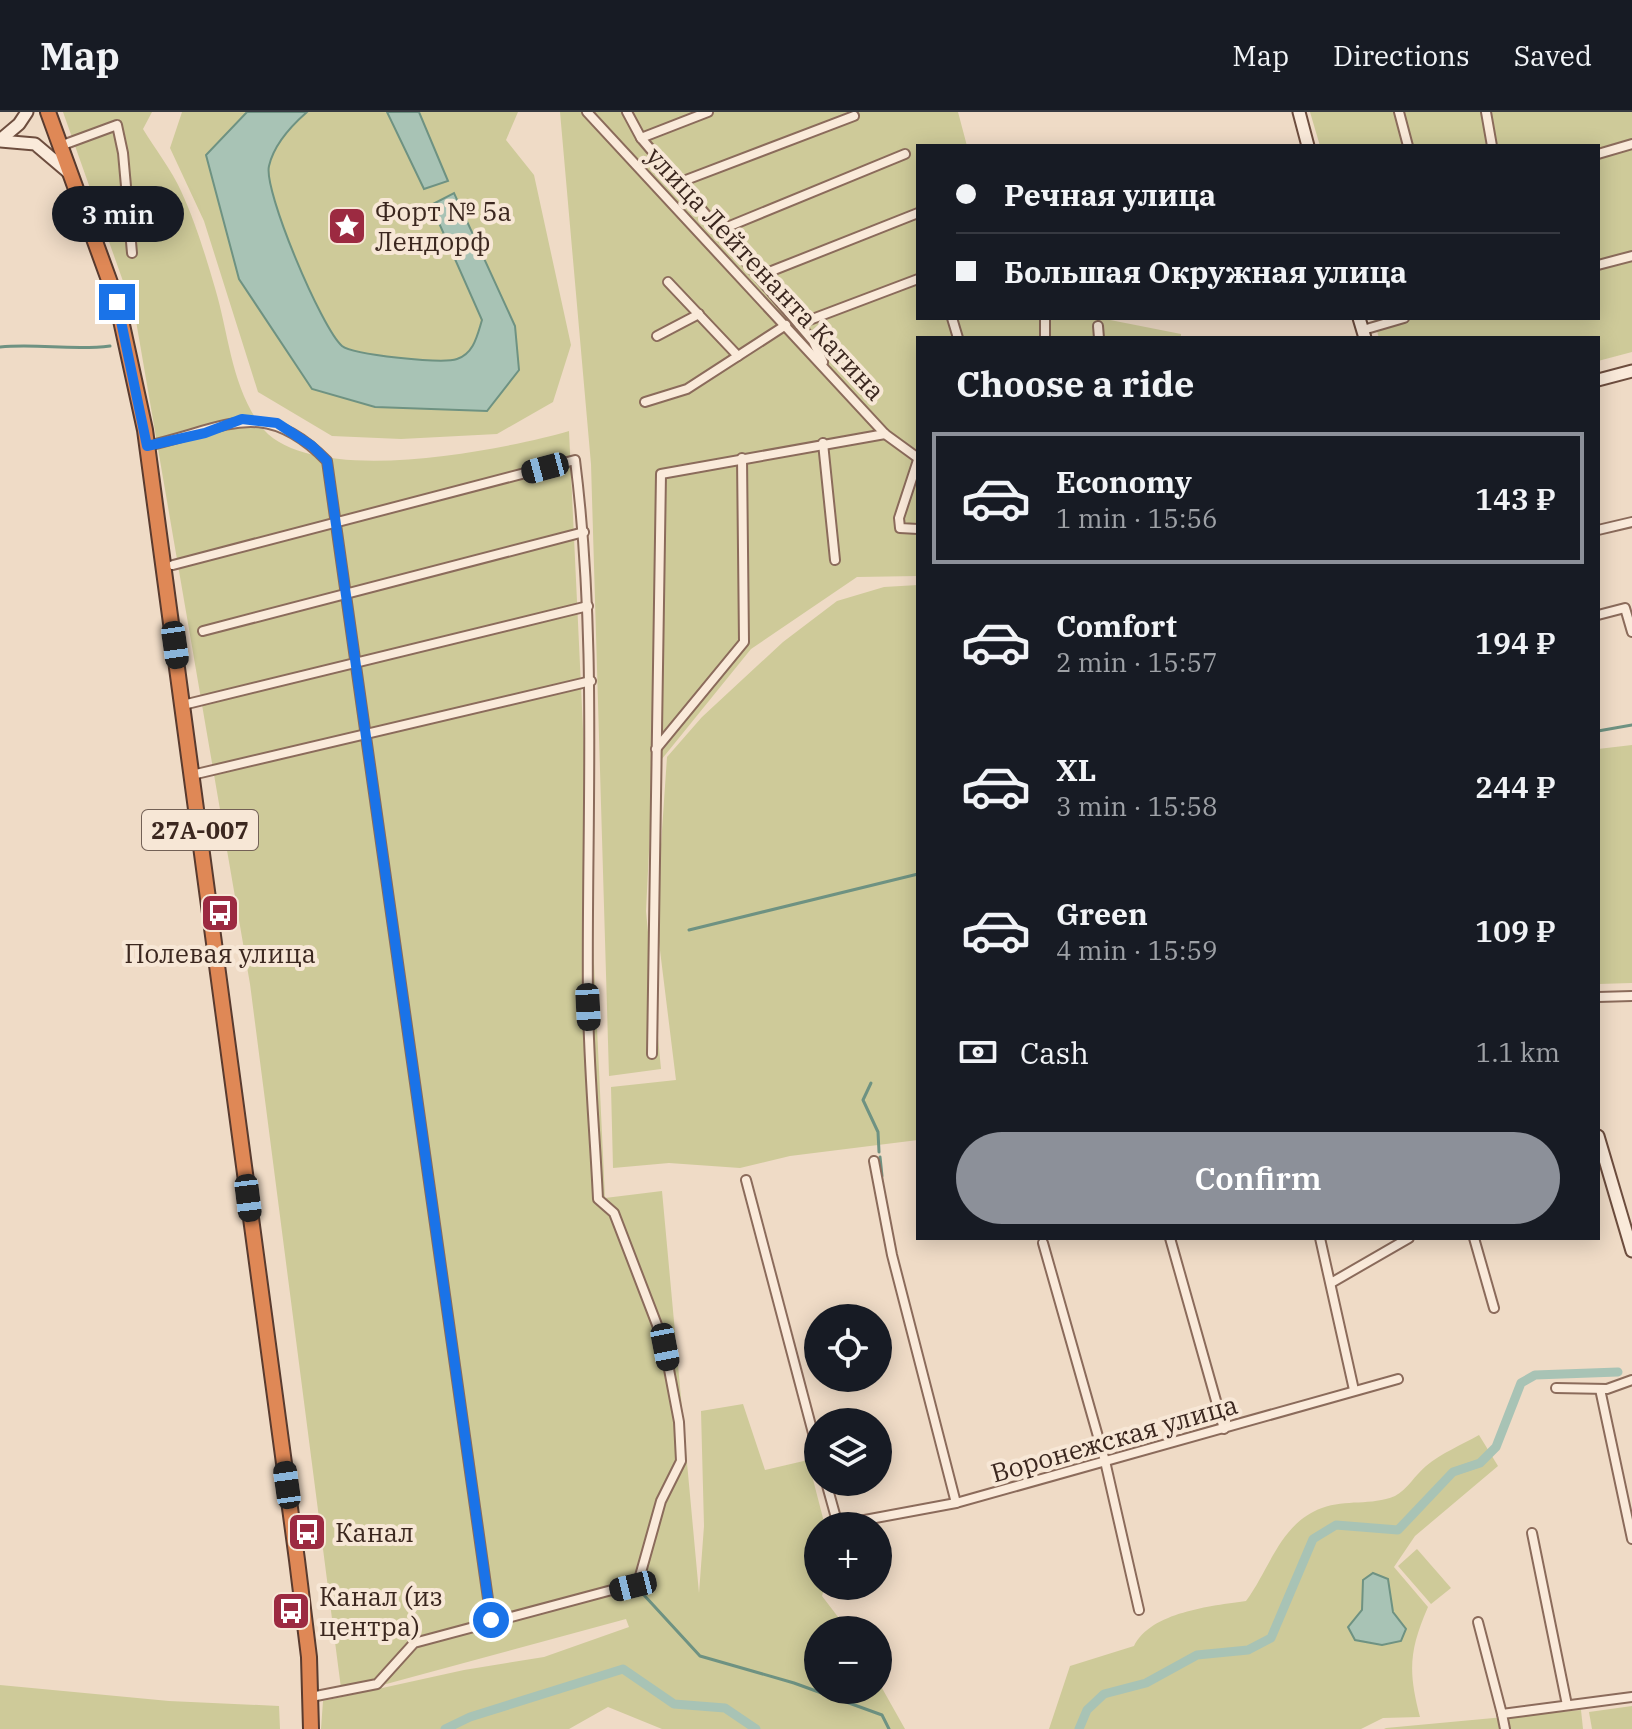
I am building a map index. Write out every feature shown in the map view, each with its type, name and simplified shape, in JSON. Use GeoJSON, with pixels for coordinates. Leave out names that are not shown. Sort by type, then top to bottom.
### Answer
{"type":"FeatureCollection","features":[{"type":"Feature","properties":{"kind":"highway","name":"27А-007"},"geometry":{"type":"LineString","coordinates":[[48,112],[117,302],[147,446],[297,1560],[311,1697],[311,1729]]}},
{"type":"Feature","properties":{"kind":"street"},"geometry":{"type":"LineString","coordinates":[[0,140],[19,124],[27,112]]}},
{"type":"Feature","properties":{"kind":"street","name":"улица Лейтенанта Катина"},"geometry":{"type":"LineString","coordinates":[[587,112],[885,434],[916,457]]}},
{"type":"Feature","properties":{"kind":"street"},"geometry":{"type":"LineString","coordinates":[[627,112],[641,138],[813,341],[826,370]]}},
{"type":"Feature","properties":{"kind":"street"},"geometry":{"type":"LineString","coordinates":[[641,138],[708,112]]}},
{"type":"Feature","properties":{"kind":"street"},"geometry":{"type":"LineString","coordinates":[[1299,112],[1307,144]]}},
{"type":"Feature","properties":{"kind":"street"},"geometry":{"type":"LineString","coordinates":[[1399,112],[1407,144]]}},
{"type":"Feature","properties":{"kind":"street"},"geometry":{"type":"LineString","coordinates":[[1486,112],[1492,144]]}},
{"type":"Feature","properties":{"kind":"street"},"geometry":{"type":"LineString","coordinates":[[678,183],[854,116]]}},
{"type":"Feature","properties":{"kind":"street"},"geometry":{"type":"LineString","coordinates":[[60,146],[117,125],[123,153],[132,253]]}},
{"type":"Feature","properties":{"kind":"street"},"geometry":{"type":"LineString","coordinates":[[0,140],[35,144],[70,174]]}},
{"type":"Feature","properties":{"kind":"street"},"geometry":{"type":"LineString","coordinates":[[1600,153],[1632,144]]}},
{"type":"Feature","properties":{"kind":"street"},"geometry":{"type":"LineString","coordinates":[[720,230],[905,154]]}},
{"type":"Feature","properties":{"kind":"street"},"geometry":{"type":"LineString","coordinates":[[759,276],[916,214]]}},
{"type":"Feature","properties":{"kind":"street"},"geometry":{"type":"LineString","coordinates":[[1600,264],[1632,256]]}},
{"type":"Feature","properties":{"kind":"street"},"geometry":{"type":"LineString","coordinates":[[799,324],[916,280]]}},
{"type":"Feature","properties":{"kind":"street"},"geometry":{"type":"LineString","coordinates":[[668,282],[738,356]]}},
{"type":"Feature","properties":{"kind":"street"},"geometry":{"type":"LineString","coordinates":[[657,336],[699,314]]}},
{"type":"Feature","properties":{"kind":"street"},"geometry":{"type":"LineString","coordinates":[[1364,334],[1399,320]]}},
{"type":"Feature","properties":{"kind":"street"},"geometry":{"type":"LineString","coordinates":[[645,402],[687,389],[786,325]]}},
{"type":"Feature","properties":{"kind":"street"},"geometry":{"type":"LineString","coordinates":[[1098,326],[1099,336]]}},
{"type":"Feature","properties":{"kind":"street"},"geometry":{"type":"LineString","coordinates":[[1600,379],[1632,371]]}},
{"type":"Feature","properties":{"kind":"street"},"geometry":{"type":"LineString","coordinates":[[147,446],[205,433],[242,419],[277,423],[312,446],[327,461],[491,1620]]}},
{"type":"Feature","properties":{"kind":"street"},"geometry":{"type":"LineString","coordinates":[[652,1054],[661,474],[885,434]]}},
{"type":"Feature","properties":{"kind":"street"},"geometry":{"type":"LineString","coordinates":[[823,443],[835,560]]}},
{"type":"Feature","properties":{"kind":"street"},"geometry":{"type":"LineString","coordinates":[[655,749],[744,642],[742,458]]}},
{"type":"Feature","properties":{"kind":"street"},"geometry":{"type":"LineString","coordinates":[[173,565],[575,460],[584,532],[591,681],[588,1007],[598,1199],[614,1213],[664,1343],[679,1422],[681,1461],[661,1501],[638,1583],[414,1643],[377,1684],[311,1697]]}},
{"type":"Feature","properties":{"kind":"street"},"geometry":{"type":"LineString","coordinates":[[916,465],[899,518],[900,528],[916,529]]}},
{"type":"Feature","properties":{"kind":"street"},"geometry":{"type":"LineString","coordinates":[[1600,530],[1632,522]]}},
{"type":"Feature","properties":{"kind":"street"},"geometry":{"type":"LineString","coordinates":[[203,631],[584,532]]}},
{"type":"Feature","properties":{"kind":"street"},"geometry":{"type":"LineString","coordinates":[[183,705],[588,606]]}},
{"type":"Feature","properties":{"kind":"street"},"geometry":{"type":"LineString","coordinates":[[1600,614],[1625,608],[1632,632]]}},
{"type":"Feature","properties":{"kind":"street"},"geometry":{"type":"LineString","coordinates":[[192,775],[591,681]]}},
{"type":"Feature","properties":{"kind":"street"},"geometry":{"type":"LineString","coordinates":[[1600,997],[1632,996]]}},
{"type":"Feature","properties":{"kind":"street"},"geometry":{"type":"LineString","coordinates":[[1600,1143],[1632,1251]]}},
{"type":"Feature","properties":{"kind":"street"},"geometry":{"type":"LineString","coordinates":[[874,1161],[892,1255],[956,1503]]}},
{"type":"Feature","properties":{"kind":"street"},"geometry":{"type":"LineString","coordinates":[[746,1180],[806,1408]]}},
{"type":"Feature","properties":{"kind":"street"},"geometry":{"type":"LineString","coordinates":[[1171,1240],[1224,1429]]}},
{"type":"Feature","properties":{"kind":"street"},"geometry":{"type":"LineString","coordinates":[[1320,1240],[1354,1390]]}},
{"type":"Feature","properties":{"kind":"street"},"geometry":{"type":"LineString","coordinates":[[1331,1283],[1406,1240]]}},
{"type":"Feature","properties":{"kind":"street"},"geometry":{"type":"LineString","coordinates":[[1475,1240],[1494,1308]]}},
{"type":"Feature","properties":{"kind":"street"},"geometry":{"type":"LineString","coordinates":[[1043,1243],[1105,1461],[1139,1610]]}},
{"type":"Feature","properties":{"kind":"street","name":"Воронежская улица"},"geometry":{"type":"LineString","coordinates":[[892,1515],[956,1503],[1398,1379]]}},
{"type":"Feature","properties":{"kind":"street"},"geometry":{"type":"LineString","coordinates":[[1556,1388],[1600,1389],[1632,1380]]}},
{"type":"Feature","properties":{"kind":"street"},"geometry":{"type":"LineString","coordinates":[[1600,1389],[1632,1539]]}},
{"type":"Feature","properties":{"kind":"street"},"geometry":{"type":"LineString","coordinates":[[1532,1533],[1567,1705]]}},
{"type":"Feature","properties":{"kind":"street"},"geometry":{"type":"LineString","coordinates":[[1478,1622],[1505,1729]]}},
{"type":"Feature","properties":{"kind":"street"},"geometry":{"type":"LineString","coordinates":[[1502,1714],[1632,1697]]}},
{"type":"Feature","properties":{"kind":"shaded area"},"geometry":{"type":"Polygon","coordinates":[[[63,112],[152,112],[143,129],[173,175],[191,214],[215,288],[243,393],[260,425],[284,445],[319,456],[407,460],[500,447],[569,431],[605,1198],[662,1191],[699,1593],[704,1526],[701,1411],[743,1404],[765,1470],[804,1461],[804,1496],[817,1496],[821,1512],[804,1512],[804,1600],[825,1600],[837,1616],[804,1616],[804,1704],[891,1704],[905,1729],[662,1729],[608,1707],[569,1729],[321,1729],[323,1701],[464,1670],[544,1657],[629,1627],[626,1619],[342,1696],[250,984],[135,315],[63,112]]]}},
{"type":"Feature","properties":{"kind":"shaded area"},"geometry":{"type":"Polygon","coordinates":[[[182,112],[247,112],[206,155],[312,389],[519,370],[453,193],[431,205],[483,320],[471,348],[457,359],[418,360],[343,347],[322,317],[310,292],[270,185],[269,163],[282,136],[308,112],[387,112],[424,189],[448,181],[419,112],[518,112],[506,140],[534,175],[571,345],[553,402],[497,434],[401,439],[332,436],[258,392],[204,221],[170,148],[182,112]]]}},
{"type":"Feature","properties":{"kind":"shaded area"},"geometry":{"type":"Polygon","coordinates":[[[247,112],[307,112],[289,129],[275,150],[269,166],[270,180],[296,259],[321,314],[342,346],[363,353],[435,360],[457,359],[471,348],[482,320],[431,205],[454,193],[515,326],[519,370],[487,411],[375,407],[312,389],[239,279],[206,155],[247,112]]]}},
{"type":"Feature","properties":{"kind":"shaded area"},"geometry":{"type":"Polygon","coordinates":[[[387,112],[419,112],[448,181],[424,189],[387,112]]]}},
{"type":"Feature","properties":{"kind":"shaded area"},"geometry":{"type":"Polygon","coordinates":[[[560,112],[958,112],[966,144],[916,144],[916,320],[1110,320],[1181,334],[916,336],[916,576],[857,577],[751,649],[653,770],[646,911],[661,1069],[609,1076],[591,464],[560,112]]]}},
{"type":"Feature","properties":{"kind":"shaded area"},"geometry":{"type":"Polygon","coordinates":[[[1310,112],[1632,112],[1632,352],[1600,360],[1600,336],[1378,336],[1374,320],[1600,320],[1600,144],[1319,144],[1310,112]]]}},
{"type":"Feature","properties":{"kind":"shaded area"},"geometry":{"type":"Polygon","coordinates":[[[916,585],[916,1140],[790,1156],[740,1168],[669,1163],[613,1168],[611,1087],[676,1080],[656,918],[667,757],[702,717],[783,642],[837,601],[884,587],[916,585]]]}},
{"type":"Feature","properties":{"kind":"shaded area"},"geometry":{"type":"Polygon","coordinates":[[[1632,745],[1632,983],[1600,984],[1600,749],[1632,745]]]}},
{"type":"Feature","properties":{"kind":"shaded area"},"geometry":{"type":"Polygon","coordinates":[[[1479,1435],[1498,1466],[1415,1536],[1394,1567],[1428,1607],[1412,1661],[1420,1717],[1383,1718],[1361,1729],[1049,1729],[1070,1666],[1134,1646],[1154,1625],[1168,1618],[1200,1608],[1246,1601],[1277,1548],[1296,1524],[1308,1515],[1331,1505],[1377,1501],[1395,1496],[1432,1461],[1479,1435]]]}},
{"type":"Feature","properties":{"kind":"shaded area"},"geometry":{"type":"Polygon","coordinates":[[[1417,1549],[1451,1588],[1431,1604],[1398,1566],[1417,1549]]]}},
{"type":"Feature","properties":{"kind":"shaded area"},"geometry":{"type":"Polygon","coordinates":[[[1373,1573],[1388,1579],[1393,1612],[1406,1629],[1401,1641],[1382,1645],[1355,1640],[1348,1627],[1362,1610],[1363,1580],[1373,1573]]]}},
{"type":"Feature","properties":{"kind":"shaded area"},"geometry":{"type":"Polygon","coordinates":[[[0,1685],[169,1701],[279,1706],[280,1729],[0,1729],[0,1685]]]}},
{"type":"Feature","properties":{"kind":"shaded area"},"geometry":{"type":"Polygon","coordinates":[[[1632,1706],[1632,1729],[1592,1729],[1589,1712],[1632,1706]]]}},
{"type":"Feature","properties":{"kind":"shaded area"},"geometry":{"type":"Polygon","coordinates":[[[1581,1710],[1583,1729],[1384,1729],[1386,1728],[1581,1710]]]}},
{"type":"Feature","properties":{"kind":"waterway"},"geometry":{"type":"LineString","coordinates":[[0,347],[110,346]]}},
{"type":"Feature","properties":{"kind":"waterway"},"geometry":{"type":"LineString","coordinates":[[1600,731],[1632,725]]}},
{"type":"Feature","properties":{"kind":"waterway"},"geometry":{"type":"LineString","coordinates":[[689,930],[916,874]]}},
{"type":"Feature","properties":{"kind":"waterway"},"geometry":{"type":"LineString","coordinates":[[871,1083],[863,1100],[878,1132],[879,1152]]}},
{"type":"Feature","properties":{"kind":"waterway"},"geometry":{"type":"LineString","coordinates":[[880,1157],[882,1176]]}},
{"type":"Feature","properties":{"kind":"waterway"},"geometry":{"type":"LineString","coordinates":[[1079,1729],[1087,1710],[1104,1694],[1146,1683],[1197,1655],[1248,1650],[1271,1638],[1313,1539],[1336,1525],[1398,1530],[1453,1472],[1480,1463],[1496,1447],[1521,1383],[1535,1375],[1618,1372]]}},
{"type":"Feature","properties":{"kind":"waterway"},"geometry":{"type":"LineString","coordinates":[[643,1594],[700,1656],[794,1683],[882,1715],[889,1729]]}},
{"type":"Feature","properties":{"kind":"waterway"},"geometry":{"type":"LineString","coordinates":[[445,1729],[470,1717],[623,1669],[674,1704],[725,1708],[756,1729]]}},
{"type":"Feature","properties":{"kind":"place","name":"Форт № 5а Лендорф"},"geometry":{"type":"Point","coordinates":[347,226]}},
{"type":"Feature","properties":{"kind":"place","name":"Полевая улица"},"geometry":{"type":"Point","coordinates":[220,913]}},
{"type":"Feature","properties":{"kind":"place","name":"Канал"},"geometry":{"type":"Point","coordinates":[307,1532]}},
{"type":"Feature","properties":{"kind":"place","name":"Канал (из центра)"},"geometry":{"type":"Point","coordinates":[291,1611]}},
{"type":"Feature","properties":{"kind":"route"},"geometry":{"type":"LineString","coordinates":[[117,302],[147,446],[205,433],[242,419],[277,423],[312,446],[327,461],[441,1243],[491,1620]]}}]}
